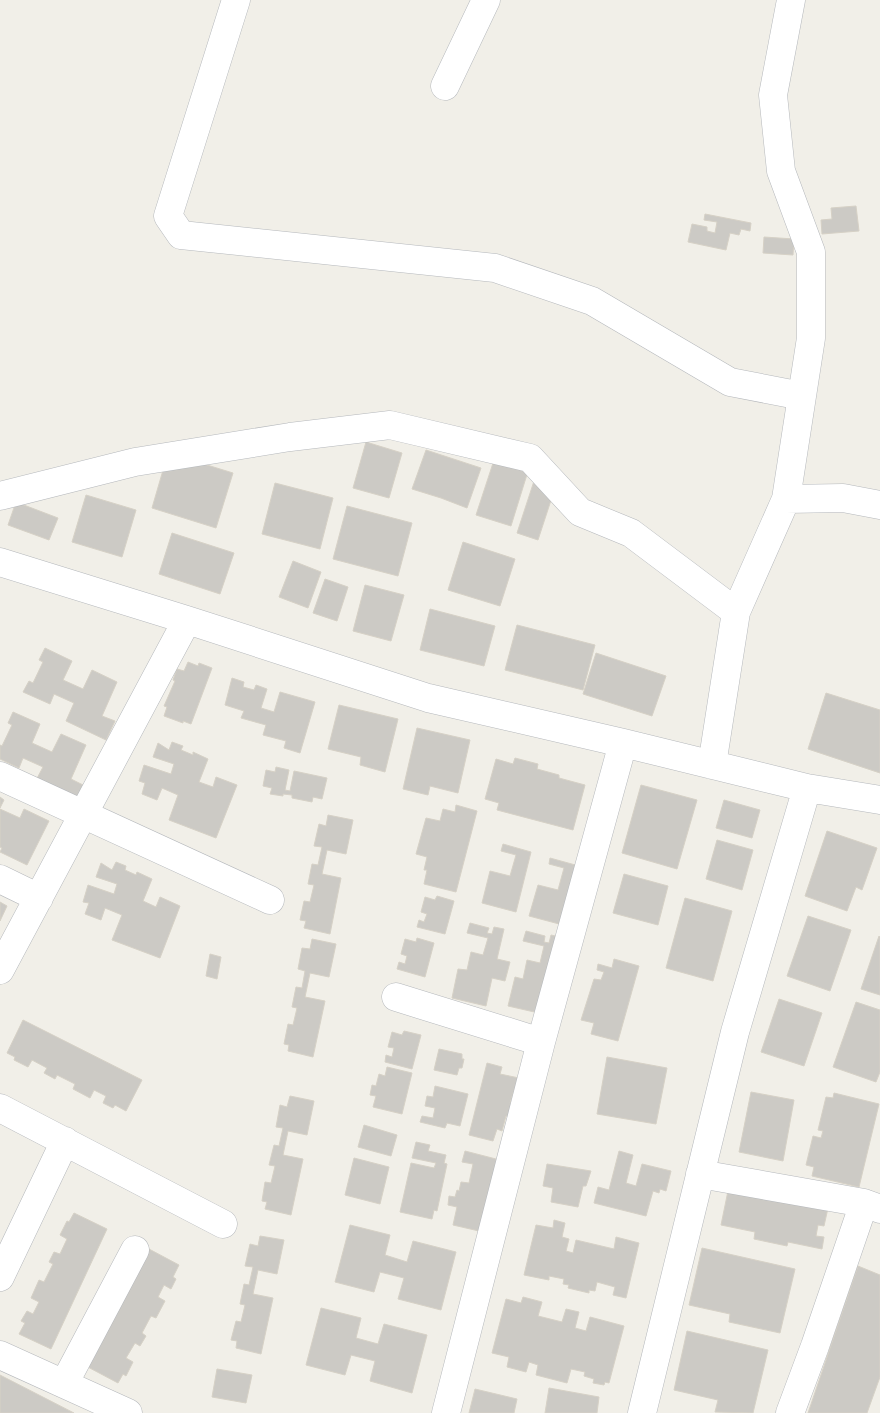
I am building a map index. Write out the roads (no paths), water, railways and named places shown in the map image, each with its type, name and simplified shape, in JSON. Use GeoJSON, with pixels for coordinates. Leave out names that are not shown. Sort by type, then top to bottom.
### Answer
{"type":"FeatureCollection","features":[{"type":"Feature","properties":{"kind":"street"},"geometry":{"type":"LineString","coordinates":[[236,0],[168,216],[181,235],[495,268],[592,301],[730,382],[802,396]]}},
{"type":"Feature","properties":{"kind":"street"},"geometry":{"type":"LineString","coordinates":[[445,86],[486,0]]}},
{"type":"Feature","properties":{"kind":"street"},"geometry":{"type":"LineString","coordinates":[[712,765],[736,612],[786,499],[811,338],[811,252],[781,171],[773,95],[790,0]]}},
{"type":"Feature","properties":{"kind":"street"},"geometry":{"type":"LineString","coordinates":[[0,496],[135,462],[290,437],[390,425],[530,458],[580,512],[631,533],[736,612]]}},
{"type":"Feature","properties":{"kind":"street"},"geometry":{"type":"LineString","coordinates":[[786,499],[842,498],[880,505]]}},
{"type":"Feature","properties":{"kind":"street"},"geometry":{"type":"LineString","coordinates":[[0,562],[428,698],[807,788],[880,800]]}},
{"type":"Feature","properties":{"kind":"street"},"geometry":{"type":"LineString","coordinates":[[0,970],[187,620]]}},
{"type":"Feature","properties":{"kind":"street"},"geometry":{"type":"LineString","coordinates":[[446,1413],[541,1042],[623,743]]}},
{"type":"Feature","properties":{"kind":"street"},"geometry":{"type":"LineString","coordinates":[[0,776],[270,900]]}},
{"type":"Feature","properties":{"kind":"street"},"geometry":{"type":"LineString","coordinates":[[642,1413],[735,1032],[807,788]]}},
{"type":"Feature","properties":{"kind":"street"},"geometry":{"type":"LineString","coordinates":[[0,880],[39,898]]}},
{"type":"Feature","properties":{"kind":"street"},"geometry":{"type":"LineString","coordinates":[[396,997],[541,1042]]}},
{"type":"Feature","properties":{"kind":"street"},"geometry":{"type":"LineString","coordinates":[[0,1108],[223,1224]]}},
{"type":"Feature","properties":{"kind":"street"},"geometry":{"type":"LineString","coordinates":[[2,1266],[65,1141]]}},
{"type":"Feature","properties":{"kind":"street"},"geometry":{"type":"LineString","coordinates":[[700,1174],[872,1206],[790,1413]]}},
{"type":"Feature","properties":{"kind":"street"},"geometry":{"type":"LineString","coordinates":[[64,1384],[135,1250]]}},
{"type":"Feature","properties":{"kind":"street"},"geometry":{"type":"LineString","coordinates":[[0,1355],[128,1413]]}}]}
